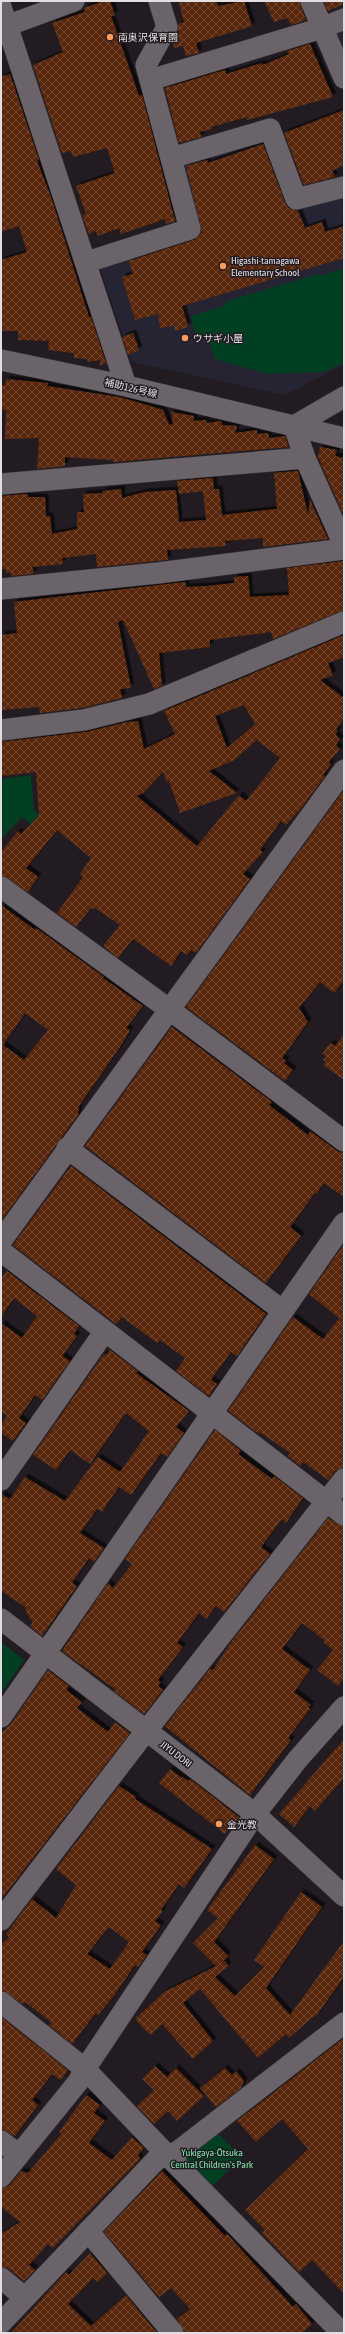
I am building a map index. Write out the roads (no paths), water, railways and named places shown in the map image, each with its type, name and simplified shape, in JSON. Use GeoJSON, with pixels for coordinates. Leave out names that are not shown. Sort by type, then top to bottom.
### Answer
{"type":"FeatureCollection","features":[{"type":"Feature","properties":{"kind":"street"},"geometry":{"type":"LineString","coordinates":[[74,1],[3,20],[87,262],[126,386]]}},
{"type":"Feature","properties":{"kind":"street"},"geometry":{"type":"LineString","coordinates":[[87,262],[190,229],[146,65],[167,27],[159,1]]}},
{"type":"Feature","properties":{"kind":"street"},"geometry":{"type":"LineString","coordinates":[[311,1],[344,78]]}},
{"type":"Feature","properties":{"kind":"street"},"geometry":{"type":"LineString","coordinates":[[150,80],[322,28],[344,19]]}},
{"type":"Feature","properties":{"kind":"street"},"geometry":{"type":"LineString","coordinates":[[171,158],[270,129],[296,199],[344,187]]}},
{"type":"Feature","properties":{"kind":"street","name":"補助126号線"},"geometry":{"type":"LineString","coordinates":[[1,360],[126,386],[344,438]]}},
{"type":"Feature","properties":{"kind":"street"},"geometry":{"type":"LineString","coordinates":[[344,397],[294,426],[305,458],[344,545]]}},
{"type":"Feature","properties":{"kind":"street"},"geometry":{"type":"LineString","coordinates":[[1,484],[305,458]]}},
{"type":"Feature","properties":{"kind":"street"},"geometry":{"type":"LineString","coordinates":[[1,589],[158,573],[344,549]]}},
{"type":"Feature","properties":{"kind":"street"},"geometry":{"type":"LineString","coordinates":[[1,730],[84,720],[149,704],[344,622]]}},
{"type":"Feature","properties":{"kind":"street"},"geometry":{"type":"LineString","coordinates":[[1,1241],[67,1148],[170,1010],[344,770]]}},
{"type":"Feature","properties":{"kind":"street"},"geometry":{"type":"LineString","coordinates":[[1,887],[170,1010],[344,1141]]}},
{"type":"Feature","properties":{"kind":"street"},"geometry":{"type":"LineString","coordinates":[[67,1148],[283,1311]]}},
{"type":"Feature","properties":{"kind":"street"},"geometry":{"type":"LineString","coordinates":[[1,1717],[344,1223]]}},
{"type":"Feature","properties":{"kind":"street"},"geometry":{"type":"LineString","coordinates":[[1,1251],[344,1516]]}},
{"type":"Feature","properties":{"kind":"street"},"geometry":{"type":"LineString","coordinates":[[1,1480],[105,1331]]}},
{"type":"Feature","properties":{"kind":"street"},"geometry":{"type":"LineString","coordinates":[[1,1920],[146,1731],[327,1502],[344,1478]]}},
{"type":"Feature","properties":{"kind":"street","name":"JIYU DORI"},"geometry":{"type":"LineString","coordinates":[[1,1619],[255,1814],[344,1896]]}},
{"type":"Feature","properties":{"kind":"street"},"geometry":{"type":"LineString","coordinates":[[1,2178],[78,2082],[85,2068],[255,1814],[298,1759],[344,1707]]}},
{"type":"Feature","properties":{"kind":"street"},"geometry":{"type":"LineString","coordinates":[[1,2002],[85,2068],[167,2155],[342,2333]]}},
{"type":"Feature","properties":{"kind":"street"},"geometry":{"type":"LineString","coordinates":[[1,2324],[24,2297],[157,2159],[177,2152],[344,2023]]}},
{"type":"Feature","properties":{"kind":"street"},"geometry":{"type":"LineString","coordinates":[[1,2141],[19,2155]]}},
{"type":"Feature","properties":{"kind":"street"},"geometry":{"type":"LineString","coordinates":[[88,2231],[173,2333]]}},
{"type":"Feature","properties":{"kind":"street"},"geometry":{"type":"LineString","coordinates":[[1,2278],[24,2297]]}},
{"type":"Feature","properties":{"kind":"place","name":"南奥沢保育園"},"geometry":{"type":"Point","coordinates":[110,37]}},
{"type":"Feature","properties":{"kind":"place","name":"Higashi-tamagawa Elementary School"},"geometry":{"type":"Point","coordinates":[223,266]}},
{"type":"Feature","properties":{"kind":"place","name":"ウサギ小屋"},"geometry":{"type":"Point","coordinates":[185,338]}},
{"type":"Feature","properties":{"kind":"place","name":"金光教"},"geometry":{"type":"Point","coordinates":[219,1824]}},
{"type":"Feature","properties":{"kind":"park label","name":"Yukigaya-Ōtsuka Central Children's Park"},"geometry":{"type":"Point","coordinates":[212,2158]}}]}
